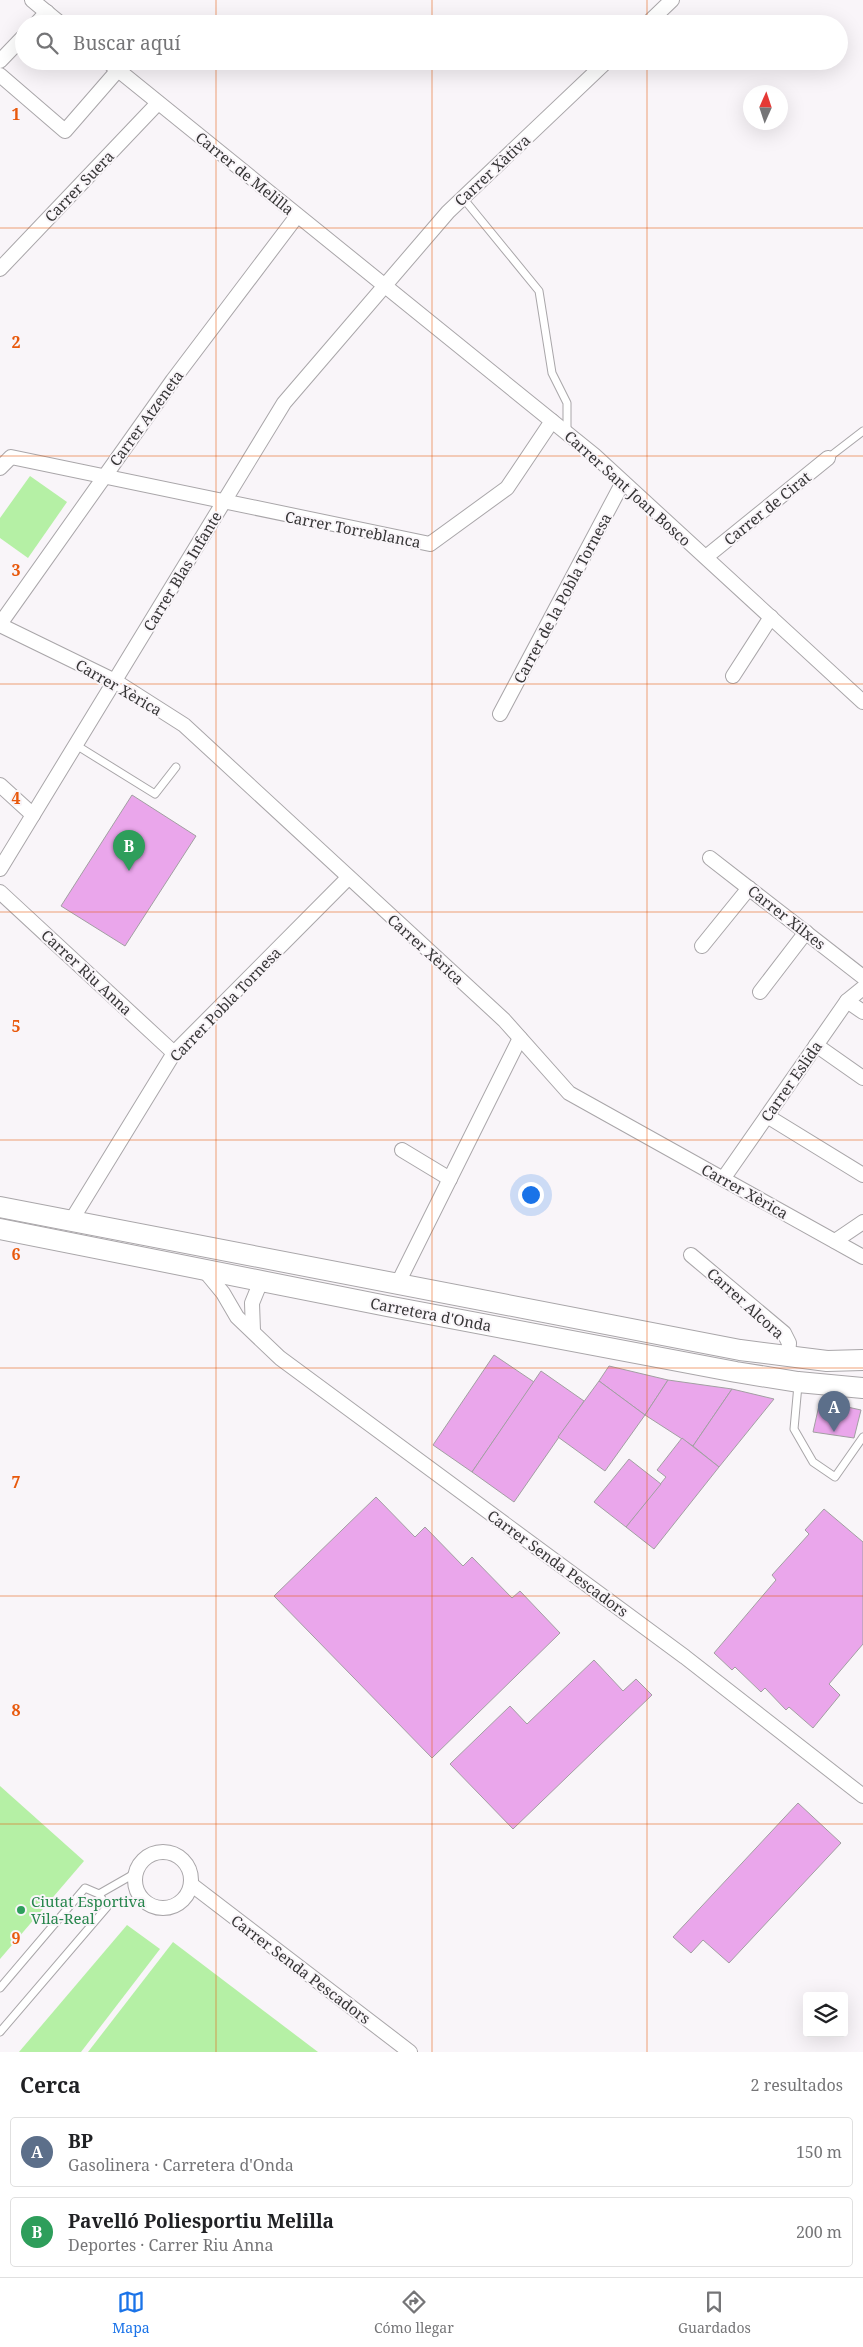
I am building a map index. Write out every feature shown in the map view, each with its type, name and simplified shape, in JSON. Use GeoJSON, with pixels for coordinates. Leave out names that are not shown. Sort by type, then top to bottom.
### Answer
{"type":"FeatureCollection","features":[{"type":"Feature","properties":{"kind":"main road","name":"Carretera d'Onda"},"geometry":{"type":"LineString","coordinates":[[0,1207],[397,1285],[788,1357],[826,1362],[863,1360]]}},
{"type":"Feature","properties":{"kind":"main road","name":"Carretera d'Onda"},"geometry":{"type":"LineString","coordinates":[[0,1229],[261,1281],[798,1382],[863,1388]]}},
{"type":"Feature","properties":{"kind":"street"},"geometry":{"type":"LineString","coordinates":[[32,0],[50,15]]}},
{"type":"Feature","properties":{"kind":"street"},"geometry":{"type":"LineString","coordinates":[[656,15],[672,0]]}},
{"type":"Feature","properties":{"kind":"street"},"geometry":{"type":"LineString","coordinates":[[44,15],[47,12]]}},
{"type":"Feature","properties":{"kind":"street"},"geometry":{"type":"LineString","coordinates":[[0,61],[15,45]]}},
{"type":"Feature","properties":{"kind":"street"},"geometry":{"type":"LineString","coordinates":[[0,76],[66,132],[109,70]]}},
{"type":"Feature","properties":{"kind":"street","name":"Carrer de Melilla"},"geometry":{"type":"LineString","coordinates":[[117,70],[383,286]]}},
{"type":"Feature","properties":{"kind":"street","name":"Carrer Xàtiva"},"geometry":{"type":"LineString","coordinates":[[383,286],[448,212],[598,70]]}},
{"type":"Feature","properties":{"kind":"street","name":"Carrer Suera"},"geometry":{"type":"LineString","coordinates":[[0,268],[158,103]]}},
{"type":"Feature","properties":{"kind":"street","name":"Carrer Atzeneta"},"geometry":{"type":"LineString","coordinates":[[0,625],[172,380],[297,216]]}},
{"type":"Feature","properties":{"kind":"street","name":"Carrer Sant Joan Bosco"},"geometry":{"type":"LineString","coordinates":[[383,286],[552,420],[624,482],[863,702]]}},
{"type":"Feature","properties":{"kind":"street","name":"Carrer Blas Infante"},"geometry":{"type":"LineString","coordinates":[[0,869],[284,403],[383,286]]}},
{"type":"Feature","properties":{"kind":"street","name":"Carrer Torreblanca"},"geometry":{"type":"LineString","coordinates":[[0,468],[11,457],[223,503],[430,544],[506,488],[552,420]]}},
{"type":"Feature","properties":{"kind":"street","name":"Carrer de Cirat"},"geometry":{"type":"LineString","coordinates":[[706,557],[828,458]]}},
{"type":"Feature","properties":{"kind":"street","name":"Carrer de la Pobla Tornesa"},"geometry":{"type":"LineString","coordinates":[[500,714],[624,482]]}},
{"type":"Feature","properties":{"kind":"street"},"geometry":{"type":"LineString","coordinates":[[733,676],[771,617]]}},
{"type":"Feature","properties":{"kind":"street","name":"Carrer Xèrica"},"geometry":{"type":"LineString","coordinates":[[0,625],[115,681],[184,725],[504,1020],[569,1093],[863,1257]]}},
{"type":"Feature","properties":{"kind":"street"},"geometry":{"type":"LineString","coordinates":[[0,786],[33,815]]}},
{"type":"Feature","properties":{"kind":"street","name":"Carrer Xilxes"},"geometry":{"type":"LineString","coordinates":[[710,858],[863,977]]}},
{"type":"Feature","properties":{"kind":"street","name":"Carrer Pobla Tornesa"},"geometry":{"type":"LineString","coordinates":[[71,1221],[174,1053],[348,878]]}},
{"type":"Feature","properties":{"kind":"street"},"geometry":{"type":"LineString","coordinates":[[702,946],[749,888]]}},
{"type":"Feature","properties":{"kind":"street","name":"Carrer Riu Anna"},"geometry":{"type":"LineString","coordinates":[[0,892],[174,1053]]}},
{"type":"Feature","properties":{"kind":"street"},"geometry":{"type":"LineString","coordinates":[[760,992],[806,932]]}},
{"type":"Feature","properties":{"kind":"street","name":"Carrer Eslida"},"geometry":{"type":"LineString","coordinates":[[723,1179],[847,1001],[863,988]]}},
{"type":"Feature","properties":{"kind":"street"},"geometry":{"type":"LineString","coordinates":[[847,1001],[863,1012]]}},
{"type":"Feature","properties":{"kind":"street"},"geometry":{"type":"LineString","coordinates":[[397,1285],[520,1038]]}},
{"type":"Feature","properties":{"kind":"street"},"geometry":{"type":"LineString","coordinates":[[816,1044],[863,1078]]}},
{"type":"Feature","properties":{"kind":"street"},"geometry":{"type":"LineString","coordinates":[[766,1116],[863,1175]]}},
{"type":"Feature","properties":{"kind":"street"},"geometry":{"type":"LineString","coordinates":[[402,1150],[450,1179]]}},
{"type":"Feature","properties":{"kind":"street"},"geometry":{"type":"LineString","coordinates":[[835,1241],[863,1222]]}},
{"type":"Feature","properties":{"kind":"street","name":"Carrer Alcora"},"geometry":{"type":"LineString","coordinates":[[691,1255],[784,1333],[789,1343],[788,1357]]}},
{"type":"Feature","properties":{"kind":"street","name":"Carrer Senda Pescadors"},"geometry":{"type":"LineString","coordinates":[[204,1270],[223,1293],[237,1317],[280,1358],[685,1657],[863,1796]]}},
{"type":"Feature","properties":{"kind":"street"},"geometry":{"type":"LineString","coordinates":[[253,1331],[252,1303],[261,1281]]}},
{"type":"Feature","properties":{"kind":"street"},"geometry":{"type":"LineString","coordinates":[[169,1851],[188,1863],[192,1885],[180,1904],[158,1909],[139,1896],[134,1874],[147,1856],[169,1851]]}},
{"type":"Feature","properties":{"kind":"street","name":"Carrer Senda Pescadors"},"geometry":{"type":"LineString","coordinates":[[192,1885],[410,2052]]}},
{"type":"Feature","properties":{"kind":"lane"},"geometry":{"type":"LineString","coordinates":[[463,198],[539,291],[552,373],[567,403],[567,433]]}},
{"type":"Feature","properties":{"kind":"lane"},"geometry":{"type":"LineString","coordinates":[[828,458],[863,431]]}},
{"type":"Feature","properties":{"kind":"lane"},"geometry":{"type":"LineString","coordinates":[[76,745],[155,794],[176,767]]}},
{"type":"Feature","properties":{"kind":"lane"},"geometry":{"type":"LineString","coordinates":[[798,1382],[794,1429],[813,1462],[835,1477],[863,1437]]}},
{"type":"Feature","properties":{"kind":"lane"},"geometry":{"type":"LineString","coordinates":[[99,1894],[134,1874]]}},
{"type":"Feature","properties":{"kind":"lane"},"geometry":{"type":"LineString","coordinates":[[0,1988],[85,1888],[99,1894],[107,1907],[0,2032]]}},
{"type":"Feature","properties":{"kind":"green space"},"geometry":{"type":"Polygon","coordinates":[[[30,476],[67,502],[28,558],[0,538],[0,518],[30,476]]]}},
{"type":"Feature","properties":{"kind":"green space","name":"Ciutat Esportiva Vila-Real"},"geometry":{"type":"Polygon","coordinates":[[[0,1786],[84,1861],[0,1959],[0,1786]]]}},
{"type":"Feature","properties":{"kind":"green space"},"geometry":{"type":"Polygon","coordinates":[[[127,1925],[160,1949],[81,2052],[19,2052],[127,1925]]]}},
{"type":"Feature","properties":{"kind":"green space"},"geometry":{"type":"Polygon","coordinates":[[[173,1942],[318,2052],[88,2052],[173,1942]]]}},
{"type":"Feature","properties":{"kind":"building"},"geometry":{"type":"Polygon","coordinates":[[[132,795],[196,836],[125,946],[61,906],[132,795]]]}},
{"type":"Feature","properties":{"kind":"building"},"geometry":{"type":"Polygon","coordinates":[[[494,1355],[534,1382],[472,1472],[433,1445],[494,1355]]]}},
{"type":"Feature","properties":{"kind":"building"},"geometry":{"type":"Polygon","coordinates":[[[609,1366],[668,1380],[645,1415],[599,1381],[609,1366]]]}},
{"type":"Feature","properties":{"kind":"building"},"geometry":{"type":"Polygon","coordinates":[[[541,1371],[584,1401],[514,1502],[472,1472],[541,1371]]]}},
{"type":"Feature","properties":{"kind":"building"},"geometry":{"type":"Polygon","coordinates":[[[668,1380],[732,1389],[693,1446],[645,1415],[668,1380]]]}},
{"type":"Feature","properties":{"kind":"building"},"geometry":{"type":"Polygon","coordinates":[[[599,1381],[645,1415],[605,1471],[558,1437],[599,1381]]]}},
{"type":"Feature","properties":{"kind":"building"},"geometry":{"type":"Polygon","coordinates":[[[732,1389],[774,1399],[719,1467],[693,1446],[732,1389]]]}},
{"type":"Feature","properties":{"kind":"building"},"geometry":{"type":"Polygon","coordinates":[[[820,1401],[861,1410],[854,1438],[813,1432],[820,1401]]]}},
{"type":"Feature","properties":{"kind":"building"},"geometry":{"type":"Polygon","coordinates":[[[682,1438],[719,1467],[654,1549],[626,1527],[666,1477],[657,1470],[682,1438]]]}},
{"type":"Feature","properties":{"kind":"building"},"geometry":{"type":"Polygon","coordinates":[[[629,1459],[661,1484],[626,1527],[594,1502],[629,1459]]]}},
{"type":"Feature","properties":{"kind":"building"},"geometry":{"type":"Polygon","coordinates":[[[376,1497],[415,1537],[425,1527],[463,1566],[472,1557],[512,1598],[520,1591],[560,1633],[432,1758],[274,1596],[376,1497]]]}},
{"type":"Feature","properties":{"kind":"building"},"geometry":{"type":"Polygon","coordinates":[[[824,1509],[863,1542],[863,1644],[829,1684],[840,1695],[813,1728],[789,1707],[786,1710],[765,1688],[761,1692],[735,1667],[732,1670],[714,1653],[776,1580],[772,1575],[809,1534],[805,1530],[824,1509]]]}},
{"type":"Feature","properties":{"kind":"building"},"geometry":{"type":"Polygon","coordinates":[[[594,1660],[623,1691],[636,1679],[652,1695],[513,1829],[450,1764],[510,1706],[527,1724],[594,1660]]]}},
{"type":"Feature","properties":{"kind":"building"},"geometry":{"type":"Polygon","coordinates":[[[798,1803],[841,1843],[729,1963],[703,1940],[691,1953],[673,1937],[798,1803]]]}},
{"type":"Feature","properties":{"kind":"place","name":"Pavelló Poliesportiu Melilla"},"geometry":{"type":"Point","coordinates":[129,871]}},
{"type":"Feature","properties":{"kind":"place","name":"BP"},"geometry":{"type":"Point","coordinates":[834,1432]}},
{"type":"Feature","properties":{"kind":"place","name":"Ciutat Esportiva Vila-Real"},"geometry":{"type":"Point","coordinates":[21,1910]}}]}
